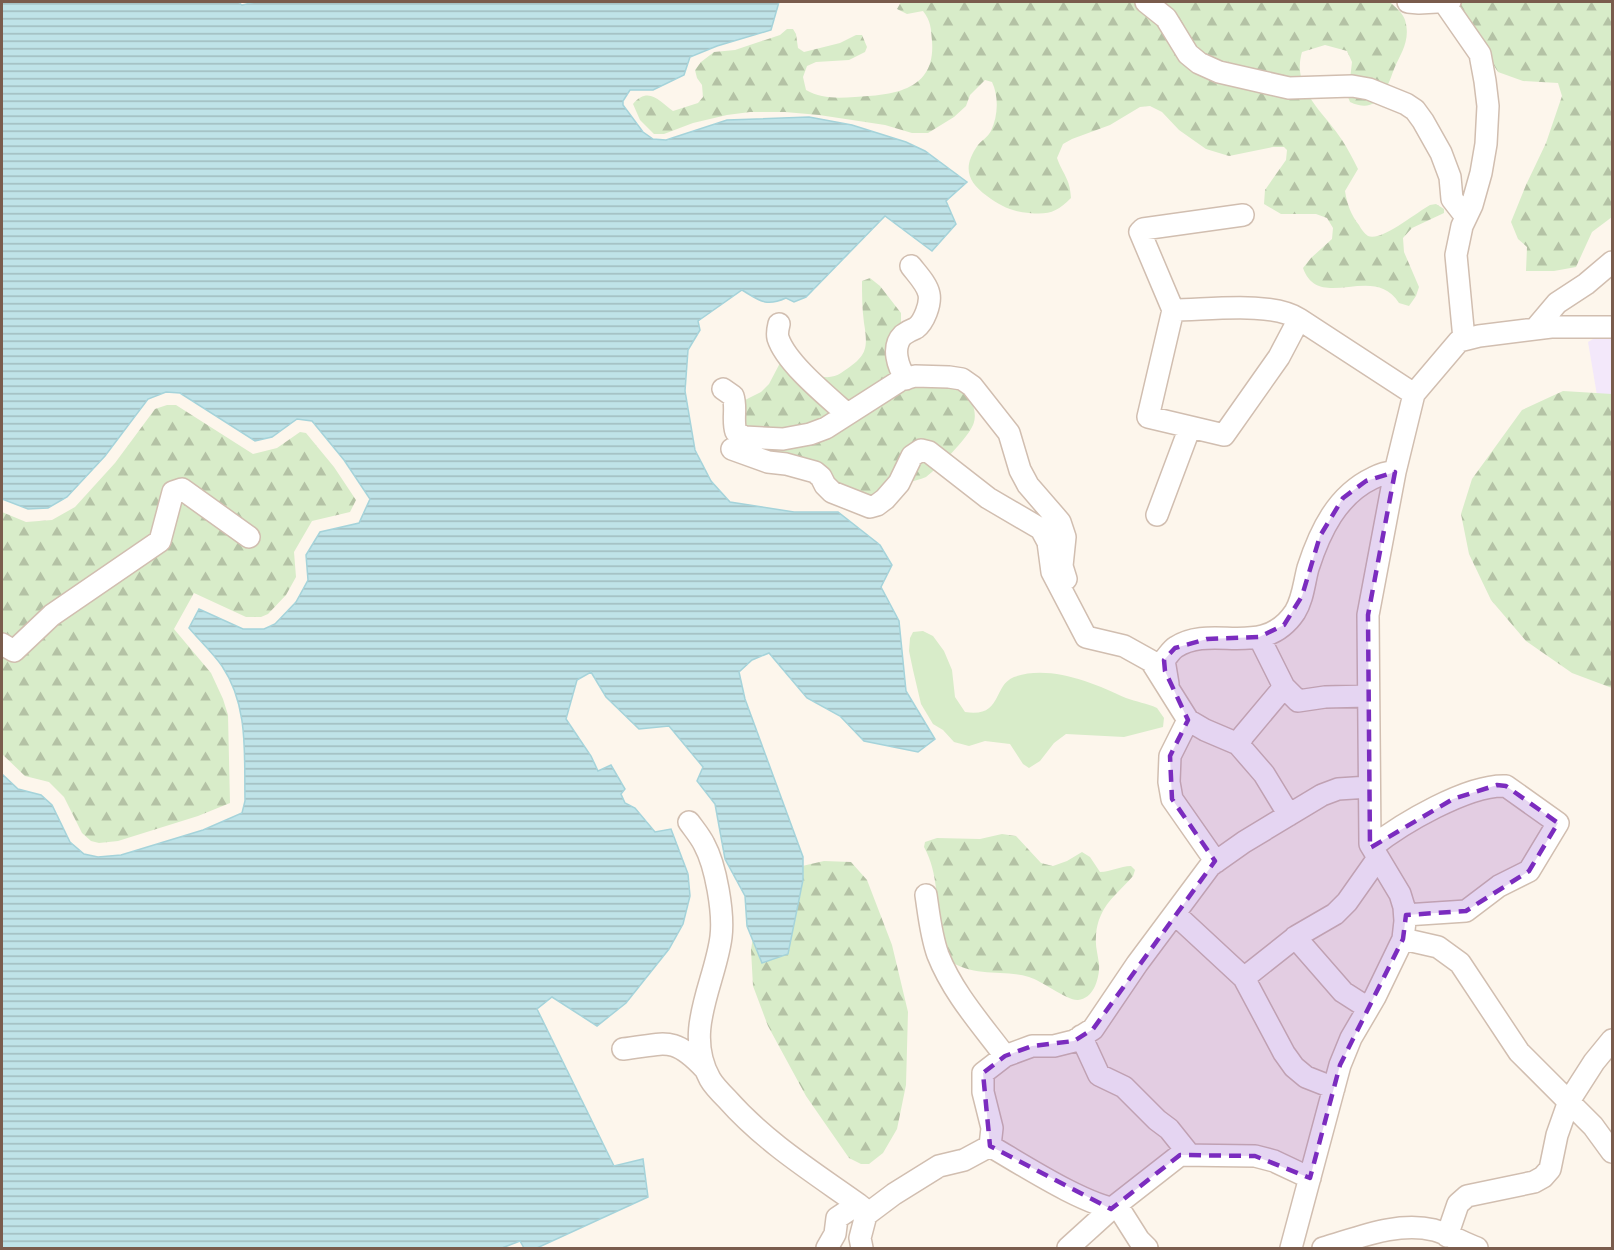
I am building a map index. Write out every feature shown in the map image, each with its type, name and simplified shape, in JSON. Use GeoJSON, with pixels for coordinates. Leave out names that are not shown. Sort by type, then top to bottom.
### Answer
{"type":"FeatureCollection","features":[{"type":"Feature","properties":{"kind":"street"},"geometry":{"type":"LineString","coordinates":[[1146,2],[1166,18],[1188,54],[1199,63],[1219,72],[1289,88],[1352,86],[1369,89],[1415,110],[1441,153],[1450,177],[1452,199],[1466,217]]}},
{"type":"Feature","properties":{"kind":"street"},"geometry":{"type":"LineString","coordinates":[[1408,2],[1443,2],[1479,54],[1485,81],[1488,127],[1486,144],[1481,173],[1472,205],[1462,226],[1456,255],[1464,339]]}},
{"type":"Feature","properties":{"kind":"street"},"geometry":{"type":"LineString","coordinates":[[1243,215],[1143,229],[1140,232],[1173,310],[1149,417],[1224,435],[1279,357],[1299,318]]}},
{"type":"Feature","properties":{"kind":"street"},"geometry":{"type":"LineString","coordinates":[[1535,329],[1557,303],[1586,284],[1612,262]]}},
{"type":"Feature","properties":{"kind":"street"},"geometry":{"type":"LineString","coordinates":[[906,379],[900,369],[897,354],[898,343],[902,336],[917,327],[928,309],[930,300],[929,292],[911,266]]}},
{"type":"Feature","properties":{"kind":"street"},"geometry":{"type":"LineString","coordinates":[[1173,310],[1270,308],[1289,312],[1414,394]]}},
{"type":"Feature","properties":{"kind":"street"},"geometry":{"type":"LineString","coordinates":[[778,324],[778,337],[790,357],[807,377],[847,414]]}},
{"type":"Feature","properties":{"kind":"street"},"geometry":{"type":"LineString","coordinates":[[1291,1248],[1334,1088],[1351,1038],[1403,939],[1405,915],[1400,894],[1370,844],[1368,615],[1395,472],[1414,394],[1459,340],[1551,327],[1612,327]]}},
{"type":"Feature","properties":{"kind":"street"},"geometry":{"type":"LineString","coordinates":[[723,389],[733,396],[736,432],[744,437],[796,438],[826,428],[906,379],[930,376],[962,380],[972,386],[1009,433],[1020,470],[1028,485],[1054,513],[1064,530],[1062,566],[1076,595],[1077,618]]}},
{"type":"Feature","properties":{"kind":"street"},"geometry":{"type":"LineString","coordinates":[[1157,515],[1190,427]]}},
{"type":"Feature","properties":{"kind":"street"},"geometry":{"type":"LineString","coordinates":[[732,448],[768,462],[815,472],[832,492],[870,507],[878,506],[899,483],[912,456],[921,450],[929,452],[988,498],[1041,529],[1048,542],[1052,572],[1086,636],[1124,646],[1151,662],[1188,720],[1239,745],[1264,774],[1289,815]]}},
{"type":"Feature","properties":{"kind":"street"},"geometry":{"type":"LineString","coordinates":[[1168,687],[1164,660],[1175,648],[1185,642],[1259,637],[1272,633],[1284,625],[1295,612],[1302,596],[1307,571],[1320,536],[1343,498],[1366,481],[1386,472],[1395,472]]}},
{"type":"Feature","properties":{"kind":"street"},"geometry":{"type":"LineString","coordinates":[[2,644],[14,651],[52,615],[160,541],[173,492],[182,489],[249,537]]}},
{"type":"Feature","properties":{"kind":"street"},"geometry":{"type":"LineString","coordinates":[[1259,637],[1284,687],[1298,701],[1325,697],[1368,696]]}},
{"type":"Feature","properties":{"kind":"street"},"geometry":{"type":"LineString","coordinates":[[1239,745],[1248,730],[1284,687]]}},
{"type":"Feature","properties":{"kind":"street"},"geometry":{"type":"LineString","coordinates":[[1188,720],[1170,756],[1169,782],[1172,799],[1216,862]]}},
{"type":"Feature","properties":{"kind":"street"},"geometry":{"type":"LineString","coordinates":[[1244,978],[1295,938],[1335,914],[1347,902],[1375,853],[1390,833],[1453,799],[1497,785],[1506,786],[1558,824],[1529,871],[1499,886],[1466,911],[1405,915]]}},
{"type":"Feature","properties":{"kind":"street"},"geometry":{"type":"LineString","coordinates":[[990,1146],[992,1128],[982,1092],[983,1073],[1005,1056],[1032,1046],[1054,1046],[1074,1041],[1093,1029],[1137,964],[1210,866],[1244,842],[1322,795],[1338,789],[1369,787]]}},
{"type":"Feature","properties":{"kind":"street"},"geometry":{"type":"LineString","coordinates":[[689,822],[705,845],[718,891],[721,920],[718,950],[699,1026],[705,1069]]}},
{"type":"Feature","properties":{"kind":"street"},"geometry":{"type":"LineString","coordinates":[[926,895],[931,932],[938,955],[950,980],[962,1000],[1005,1056]]}},
{"type":"Feature","properties":{"kind":"street"},"geometry":{"type":"LineString","coordinates":[[1175,914],[1244,978],[1284,1053],[1294,1067],[1306,1077],[1334,1088]]}},
{"type":"Feature","properties":{"kind":"street"},"geometry":{"type":"LineString","coordinates":[[1295,938],[1343,992],[1368,1008]]}},
{"type":"Feature","properties":{"kind":"street"},"geometry":{"type":"LineString","coordinates":[[1403,939],[1438,947],[1460,963],[1520,1052],[1593,1126],[1612,1152]]}},
{"type":"Feature","properties":{"kind":"street"},"geometry":{"type":"LineString","coordinates":[[1081,1036],[1099,1075],[1124,1087],[1150,1114],[1169,1129],[1189,1154]]}},
{"type":"Feature","properties":{"kind":"street"},"geometry":{"type":"LineString","coordinates":[[1447,1236],[1458,1204],[1467,1196],[1534,1182],[1550,1169],[1557,1136],[1569,1101],[1594,1062],[1612,1040]]}},
{"type":"Feature","properties":{"kind":"street"},"geometry":{"type":"LineString","coordinates":[[623,1049],[669,1044],[679,1046],[691,1055],[705,1069],[711,1081],[762,1134],[864,1209],[866,1215],[860,1238],[862,1248]]}},
{"type":"Feature","properties":{"kind":"street"},"geometry":{"type":"LineString","coordinates":[[827,1248],[835,1234],[837,1218],[864,1209],[894,1194],[939,1166],[964,1160],[990,1146]]}},
{"type":"Feature","properties":{"kind":"street"},"geometry":{"type":"LineString","coordinates":[[990,1146],[1079,1196],[1111,1209],[1120,1210],[1139,1240],[1148,1248]]}},
{"type":"Feature","properties":{"kind":"street"},"geometry":{"type":"LineString","coordinates":[[1068,1248],[1111,1209],[1180,1155],[1255,1156],[1274,1161],[1310,1178]]}},
{"type":"Feature","properties":{"kind":"street"},"geometry":{"type":"LineString","coordinates":[[1323,1248],[1391,1229],[1415,1228],[1434,1230],[1477,1248]]}},
{"type":"Feature","properties":{"kind":"highlighted area"},"geometry":{"type":"Polygon","coordinates":[[[1395,472],[1368,615],[1370,848],[1453,799],[1497,785],[1506,786],[1558,823],[1529,871],[1466,911],[1406,915],[1403,939],[1340,1065],[1310,1178],[1255,1156],[1180,1155],[1111,1209],[990,1146],[983,1073],[1005,1056],[1032,1046],[1074,1041],[1093,1029],[1215,861],[1172,799],[1170,756],[1188,720],[1165,671],[1164,660],[1175,648],[1207,639],[1259,637],[1284,625],[1302,596],[1320,536],[1343,498],[1366,481],[1395,472]]]}},
{"type":"Feature","properties":{"kind":"shaded area"},"geometry":{"type":"Polygon","coordinates":[[[1600,335],[1612,335],[1612,484],[1588,342],[1600,335]]]}},
{"type":"Feature","properties":{"kind":"green space"},"geometry":{"type":"Polygon","coordinates":[[[901,2],[1390,2],[1404,17],[1407,34],[1402,52],[1380,99],[1368,105],[1350,102],[1348,97],[1352,62],[1347,51],[1325,45],[1302,52],[1301,77],[1311,99],[1342,140],[1358,169],[1345,191],[1352,213],[1368,236],[1381,235],[1430,205],[1436,204],[1444,209],[1444,213],[1412,228],[1403,238],[1404,252],[1419,287],[1416,296],[1409,306],[1399,303],[1388,292],[1376,287],[1321,287],[1311,281],[1303,268],[1332,239],[1333,228],[1327,218],[1316,214],[1281,214],[1264,204],[1265,190],[1286,160],[1287,150],[1284,147],[1273,147],[1229,156],[1206,149],[1179,130],[1162,112],[1150,106],[1140,107],[1110,125],[1063,144],[1057,158],[1068,181],[1071,198],[1052,212],[1036,214],[1002,206],[980,190],[971,179],[970,160],[978,145],[991,131],[996,113],[997,100],[992,82],[985,80],[970,95],[966,106],[954,117],[928,133],[912,133],[885,125],[819,115],[750,112],[693,123],[664,134],[654,134],[640,120],[633,104],[644,96],[654,97],[673,111],[698,103],[703,97],[702,85],[695,70],[701,62],[714,52],[735,50],[780,35],[787,29],[793,29],[798,48],[804,52],[840,43],[856,35],[862,35],[867,47],[865,52],[849,60],[816,62],[807,66],[803,77],[806,90],[818,95],[842,98],[897,92],[919,80],[927,71],[931,58],[932,41],[929,22],[923,11],[907,14],[897,9],[901,2]]]}},
{"type":"Feature","properties":{"kind":"green space"},"geometry":{"type":"Polygon","coordinates":[[[1457,2],[1612,2],[1612,217],[1592,232],[1576,267],[1554,271],[1526,271],[1527,247],[1518,239],[1511,222],[1546,143],[1562,96],[1558,83],[1523,81],[1498,72],[1465,20],[1457,2]]]}},
{"type":"Feature","properties":{"kind":"green space"},"geometry":{"type":"Polygon","coordinates":[[[870,278],[880,286],[901,313],[901,326],[913,387],[946,386],[961,391],[972,403],[975,414],[970,431],[945,460],[926,477],[909,483],[881,508],[813,483],[728,445],[729,436],[743,401],[761,392],[769,384],[780,363],[799,355],[819,375],[830,377],[841,373],[860,358],[866,341],[862,281],[870,278]]]}},
{"type":"Feature","properties":{"kind":"green space"},"geometry":{"type":"Polygon","coordinates":[[[1563,391],[1612,394],[1612,688],[1572,673],[1526,641],[1491,600],[1469,554],[1461,514],[1472,479],[1522,410],[1563,391]]]}},
{"type":"Feature","properties":{"kind":"green space"},"geometry":{"type":"Polygon","coordinates":[[[176,405],[253,454],[277,448],[300,432],[306,433],[334,467],[356,500],[350,512],[312,521],[294,552],[296,577],[286,595],[268,614],[261,617],[246,617],[194,593],[174,629],[211,673],[223,699],[228,715],[230,803],[198,816],[118,841],[99,843],[91,841],[82,833],[64,797],[49,782],[25,776],[2,754],[2,512],[26,522],[52,520],[75,507],[115,463],[155,409],[176,405]]]}},
{"type":"Feature","properties":{"kind":"green space"},"geometry":{"type":"Polygon","coordinates":[[[923,631],[933,636],[944,651],[952,670],[955,697],[965,712],[977,713],[986,710],[996,700],[1007,681],[1014,677],[1042,673],[1056,674],[1086,681],[1126,698],[1153,706],[1164,718],[1163,727],[1124,737],[1066,734],[1054,743],[1040,761],[1029,768],[1023,764],[1010,744],[985,741],[969,746],[954,742],[943,730],[933,724],[921,704],[909,651],[913,632],[923,631]]]}},
{"type":"Feature","properties":{"kind":"green space"},"geometry":{"type":"Polygon","coordinates":[[[1002,834],[1016,836],[1041,863],[1053,866],[1082,852],[1090,857],[1100,872],[1131,866],[1135,870],[1133,876],[1107,904],[1100,917],[1096,940],[1098,975],[1092,992],[1084,999],[1068,997],[1029,977],[968,969],[949,960],[942,944],[935,878],[924,847],[925,842],[937,838],[980,839],[1002,834]]]}},
{"type":"Feature","properties":{"kind":"green space"},"geometry":{"type":"Polygon","coordinates":[[[824,861],[851,862],[867,880],[892,945],[908,1012],[906,1085],[897,1129],[883,1153],[869,1164],[861,1164],[849,1158],[806,1096],[768,1026],[753,986],[751,950],[756,917],[789,869],[824,861]]]}},
{"type":"Feature","properties":{"kind":"water"},"geometry":{"type":"Polygon","coordinates":[[[2,2],[238,2],[242,5],[255,2],[779,2],[771,30],[717,46],[690,57],[684,75],[653,90],[630,90],[623,105],[643,132],[653,139],[666,140],[727,120],[809,117],[852,125],[906,142],[925,151],[967,182],[946,201],[956,224],[932,251],[885,216],[806,297],[794,302],[786,298],[768,302],[759,300],[742,290],[698,321],[700,330],[688,350],[685,391],[695,450],[711,481],[730,502],[794,512],[838,512],[880,545],[892,565],[881,587],[899,621],[906,691],[935,739],[918,752],[864,741],[840,716],[807,698],[769,653],[752,660],[739,672],[745,699],[803,857],[803,880],[788,954],[762,963],[747,926],[745,896],[725,859],[715,804],[697,781],[703,767],[669,726],[639,729],[606,697],[591,672],[577,680],[566,719],[591,756],[598,771],[611,765],[625,789],[621,794],[625,803],[635,808],[655,832],[671,829],[688,874],[690,896],[683,924],[669,949],[626,1003],[597,1026],[552,997],[537,1009],[614,1166],[643,1159],[648,1197],[537,1248],[524,1248],[520,1241],[502,1248],[2,1248],[2,774],[18,789],[41,795],[52,805],[70,842],[84,854],[98,857],[121,855],[203,830],[242,813],[245,801],[244,749],[237,698],[222,666],[189,628],[199,609],[243,629],[264,629],[275,624],[296,602],[308,580],[306,555],[320,532],[359,523],[370,499],[344,460],[312,421],[297,419],[272,437],[255,441],[180,393],[166,392],[148,399],[105,456],[67,497],[48,508],[28,509],[2,499],[2,2]]]}}]}
